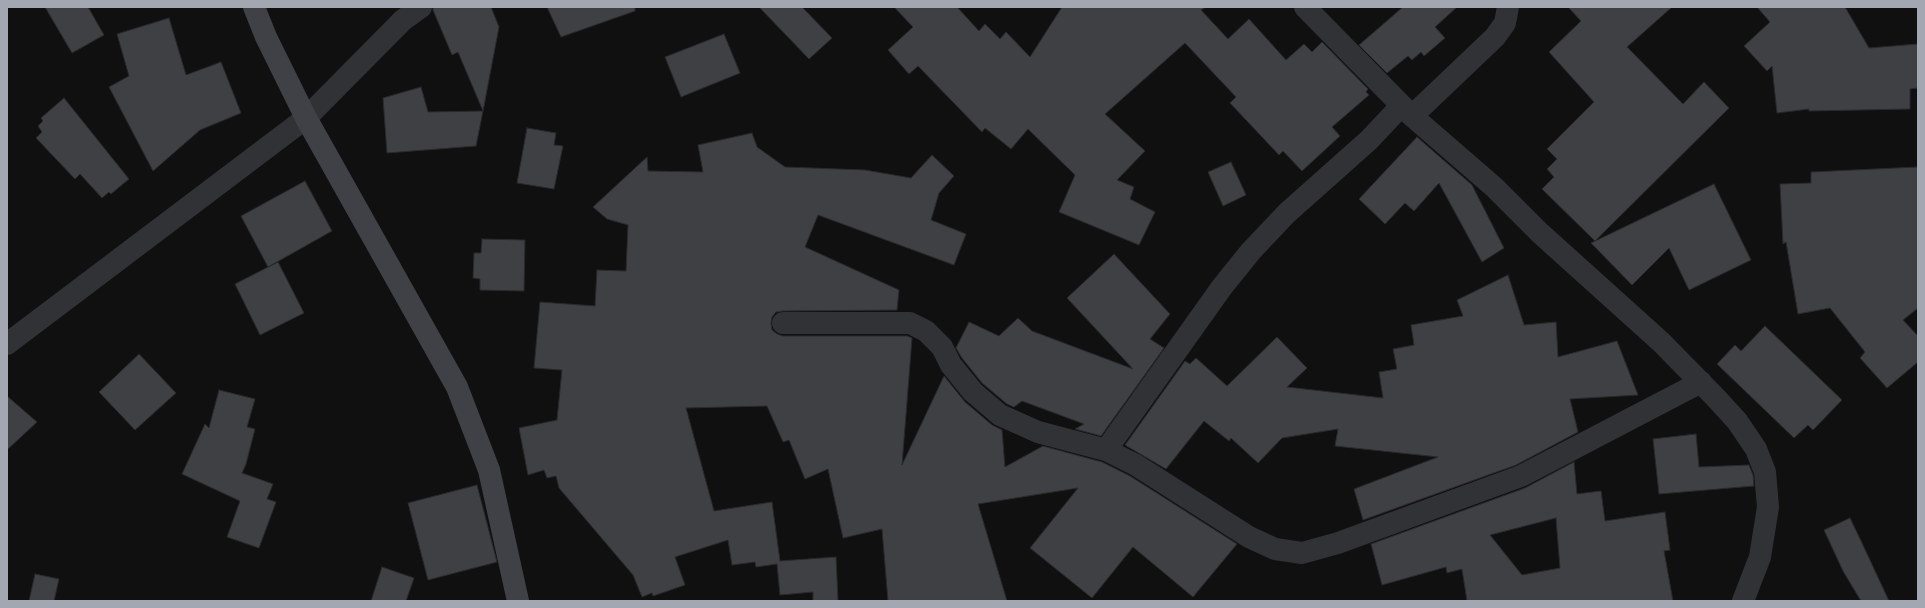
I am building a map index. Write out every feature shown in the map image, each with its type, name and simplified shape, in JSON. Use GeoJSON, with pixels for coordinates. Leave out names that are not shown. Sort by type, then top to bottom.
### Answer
{"type":"FeatureCollection","features":[{"type":"Feature","properties":{"kind":"street"},"geometry":{"type":"LineString","coordinates":[[254,7],[266,37],[306,118],[457,387],[489,470],[518,601]]}},
{"type":"Feature","properties":{"kind":"street"},"geometry":{"type":"LineString","coordinates":[[7,344],[306,118],[403,20],[421,7]]}},
{"type":"Feature","properties":{"kind":"street"},"geometry":{"type":"LineString","coordinates":[[1305,7],[1407,111],[1494,188],[1661,342],[1737,421],[1756,449],[1765,472],[1768,507],[1760,557],[1743,601]]}},
{"type":"Feature","properties":{"kind":"street"},"geometry":{"type":"LineString","coordinates":[[1106,450],[1250,251],[1287,213],[1369,140],[1407,111],[1495,37],[1505,23],[1508,7]]}},
{"type":"Feature","properties":{"kind":"street"},"geometry":{"type":"LineString","coordinates":[[783,323],[910,323],[926,331],[932,336],[942,347],[951,365],[973,392],[1000,415],[1038,432],[1106,450],[1136,465],[1249,537],[1275,549],[1302,553],[1338,543],[1521,476],[1701,382]]}},
{"type":"Feature","properties":{"kind":"building"},"geometry":{"type":"Polygon","coordinates":[[[45,7],[88,7],[104,35],[72,53],[45,7]]]}},
{"type":"Feature","properties":{"kind":"building"},"geometry":{"type":"Polygon","coordinates":[[[433,7],[491,7],[499,27],[483,111],[458,52],[452,55],[433,7]]]}},
{"type":"Feature","properties":{"kind":"building"},"geometry":{"type":"Polygon","coordinates":[[[547,7],[635,7],[635,11],[561,37],[547,7]]]}},
{"type":"Feature","properties":{"kind":"building"},"geometry":{"type":"Polygon","coordinates":[[[759,7],[802,7],[832,38],[809,59],[759,7]]]}},
{"type":"Feature","properties":{"kind":"building"},"geometry":{"type":"Polygon","coordinates":[[[894,7],[957,7],[979,31],[985,24],[1000,39],[1006,32],[1030,57],[1062,7],[1206,7],[1201,10],[1228,39],[1249,19],[1286,60],[1304,44],[1312,52],[1322,42],[1368,89],[1366,92],[1369,95],[1332,127],[1340,136],[1302,171],[1283,151],[1279,155],[1230,103],[1236,97],[1185,43],[1105,114],[1145,151],[1117,180],[1134,187],[1130,199],[1155,212],[1139,245],[1059,212],[1075,175],[1028,129],[1011,149],[985,128],[982,132],[918,66],[909,74],[888,50],[913,27],[894,7]]]}},
{"type":"Feature","properties":{"kind":"building"},"geometry":{"type":"Polygon","coordinates":[[[1403,7],[1457,7],[1435,27],[1445,38],[1424,56],[1421,52],[1412,60],[1408,56],[1387,73],[1359,45],[1403,7]]]}},
{"type":"Feature","properties":{"kind":"building"},"geometry":{"type":"Polygon","coordinates":[[[1568,7],[1672,7],[1627,47],[1683,104],[1704,82],[1729,108],[1595,241],[1542,189],[1554,177],[1547,169],[1557,159],[1547,149],[1594,102],[1549,52],[1581,21],[1568,7]]]}},
{"type":"Feature","properties":{"kind":"building"},"geometry":{"type":"Polygon","coordinates":[[[1757,7],[1845,7],[1869,48],[1918,44],[1918,88],[1910,89],[1910,109],[1809,111],[1809,109],[1777,113],[1772,66],[1767,71],[1744,46],[1770,22],[1757,7]]]}},
{"type":"Feature","properties":{"kind":"building"},"geometry":{"type":"Polygon","coordinates":[[[169,18],[186,75],[221,62],[241,113],[200,130],[153,171],[109,87],[129,76],[117,34],[169,18]]]}},
{"type":"Feature","properties":{"kind":"building"},"geometry":{"type":"Polygon","coordinates":[[[724,34],[740,73],[681,97],[665,57],[724,34]]]}},
{"type":"Feature","properties":{"kind":"building"},"geometry":{"type":"Polygon","coordinates":[[[421,87],[428,112],[483,111],[476,146],[387,153],[383,98],[421,87]]]}},
{"type":"Feature","properties":{"kind":"building"},"geometry":{"type":"Polygon","coordinates":[[[64,98],[129,179],[111,194],[109,192],[102,198],[80,174],[75,179],[36,138],[42,132],[38,126],[43,121],[41,118],[64,98]]]}},
{"type":"Feature","properties":{"kind":"building"},"geometry":{"type":"Polygon","coordinates":[[[527,128],[556,133],[554,145],[563,146],[554,189],[517,183],[527,128]]]}},
{"type":"Feature","properties":{"kind":"building"},"geometry":{"type":"Polygon","coordinates":[[[752,133],[757,147],[785,167],[865,170],[911,178],[932,155],[954,176],[939,193],[931,220],[966,234],[954,265],[818,215],[805,247],[899,290],[897,310],[776,312],[772,317],[772,330],[783,336],[907,336],[912,338],[902,465],[944,376],[965,402],[992,425],[1002,430],[1005,467],[1043,446],[1102,462],[1130,476],[1237,544],[1193,597],[1133,547],[1092,598],[1030,548],[1078,488],[978,504],[1007,601],[888,601],[882,529],[843,538],[828,469],[805,479],[789,440],[783,442],[767,406],[686,408],[714,511],[772,502],[780,561],[836,557],[838,601],[813,601],[813,592],[780,595],[777,564],[756,567],[755,562],[732,565],[728,540],[675,557],[685,585],[653,596],[652,593],[642,597],[633,575],[559,488],[556,476],[547,478],[544,470],[528,475],[519,428],[557,420],[562,370],[534,368],[540,302],[595,306],[597,270],[626,271],[628,225],[607,219],[593,207],[647,157],[648,171],[703,172],[698,145],[752,133]]]}},
{"type":"Feature","properties":{"kind":"building"},"geometry":{"type":"Polygon","coordinates":[[[1417,137],[1472,185],[1504,248],[1482,262],[1439,183],[1414,211],[1405,203],[1385,224],[1359,199],[1417,137]]]}},
{"type":"Feature","properties":{"kind":"building"},"geometry":{"type":"Polygon","coordinates":[[[1231,162],[1246,195],[1223,206],[1208,172],[1231,162]]]}},
{"type":"Feature","properties":{"kind":"building"},"geometry":{"type":"Polygon","coordinates":[[[1918,167],[1918,308],[1903,320],[1918,336],[1918,362],[1887,388],[1860,358],[1865,352],[1830,308],[1798,314],[1786,242],[1783,244],[1780,184],[1811,183],[1811,172],[1918,167]]]}},
{"type":"Feature","properties":{"kind":"building"},"geometry":{"type":"Polygon","coordinates":[[[305,181],[332,231],[268,267],[241,216],[305,181]]]}},
{"type":"Feature","properties":{"kind":"building"},"geometry":{"type":"Polygon","coordinates":[[[1714,184],[1751,260],[1689,290],[1669,248],[1632,285],[1591,243],[1714,184]]]}},
{"type":"Feature","properties":{"kind":"building"},"geometry":{"type":"Polygon","coordinates":[[[482,239],[525,240],[524,291],[480,290],[480,279],[473,278],[474,253],[481,253],[482,239]]]}},
{"type":"Feature","properties":{"kind":"building"},"geometry":{"type":"Polygon","coordinates":[[[1114,254],[1170,314],[1150,339],[1164,348],[1101,436],[1075,429],[1084,424],[1022,401],[1014,407],[1007,404],[982,383],[956,348],[969,322],[999,336],[1018,318],[1032,331],[1133,369],[1067,298],[1114,254]]]}},
{"type":"Feature","properties":{"kind":"building"},"geometry":{"type":"Polygon","coordinates":[[[278,262],[304,313],[260,335],[235,284],[278,262]]]}},
{"type":"Feature","properties":{"kind":"building"},"geometry":{"type":"Polygon","coordinates":[[[1508,275],[1524,325],[1556,322],[1558,357],[1617,341],[1638,395],[1570,399],[1578,432],[1516,465],[1363,520],[1354,489],[1438,457],[1335,446],[1338,429],[1282,438],[1258,463],[1231,438],[1229,441],[1204,421],[1166,469],[1125,445],[1185,361],[1190,364],[1196,358],[1227,386],[1277,337],[1307,368],[1287,387],[1383,398],[1379,372],[1397,369],[1393,349],[1414,345],[1411,325],[1463,316],[1457,300],[1508,275]]]}},
{"type":"Feature","properties":{"kind":"building"},"geometry":{"type":"Polygon","coordinates":[[[1765,326],[1842,400],[1813,430],[1808,425],[1794,438],[1717,364],[1735,345],[1741,351],[1765,326]]]}},
{"type":"Feature","properties":{"kind":"building"},"geometry":{"type":"Polygon","coordinates":[[[139,354],[176,393],[135,430],[99,392],[139,354]]]}},
{"type":"Feature","properties":{"kind":"building"},"geometry":{"type":"Polygon","coordinates":[[[219,390],[255,399],[247,427],[255,429],[246,464],[242,473],[273,484],[267,499],[276,502],[259,548],[227,537],[240,501],[182,474],[205,424],[209,428],[219,390]]]}},
{"type":"Feature","properties":{"kind":"building"},"geometry":{"type":"Polygon","coordinates":[[[7,396],[37,422],[7,450],[7,396]]]}},
{"type":"Feature","properties":{"kind":"building"},"geometry":{"type":"Polygon","coordinates":[[[1696,434],[1699,467],[1749,465],[1753,475],[1754,486],[1659,494],[1653,439],[1696,434]]]}},
{"type":"Feature","properties":{"kind":"building"},"geometry":{"type":"Polygon","coordinates":[[[1574,462],[1577,494],[1601,491],[1605,521],[1665,512],[1670,550],[1664,551],[1673,601],[1467,601],[1462,569],[1447,573],[1446,567],[1382,585],[1371,544],[1525,488],[1574,462]],[[1556,518],[1490,535],[1522,575],[1560,568],[1556,518]]]}},
{"type":"Feature","properties":{"kind":"building"},"geometry":{"type":"Polygon","coordinates":[[[477,485],[497,562],[428,580],[408,503],[477,485]]]}},
{"type":"Feature","properties":{"kind":"building"},"geometry":{"type":"Polygon","coordinates":[[[1850,518],[1889,601],[1861,601],[1843,571],[1824,530],[1850,518]]]}},
{"type":"Feature","properties":{"kind":"building"},"geometry":{"type":"Polygon","coordinates":[[[382,567],[414,578],[406,601],[371,601],[382,567]]]}},
{"type":"Feature","properties":{"kind":"building"},"geometry":{"type":"Polygon","coordinates":[[[35,574],[59,579],[54,601],[29,601],[35,574]]]}}]}
